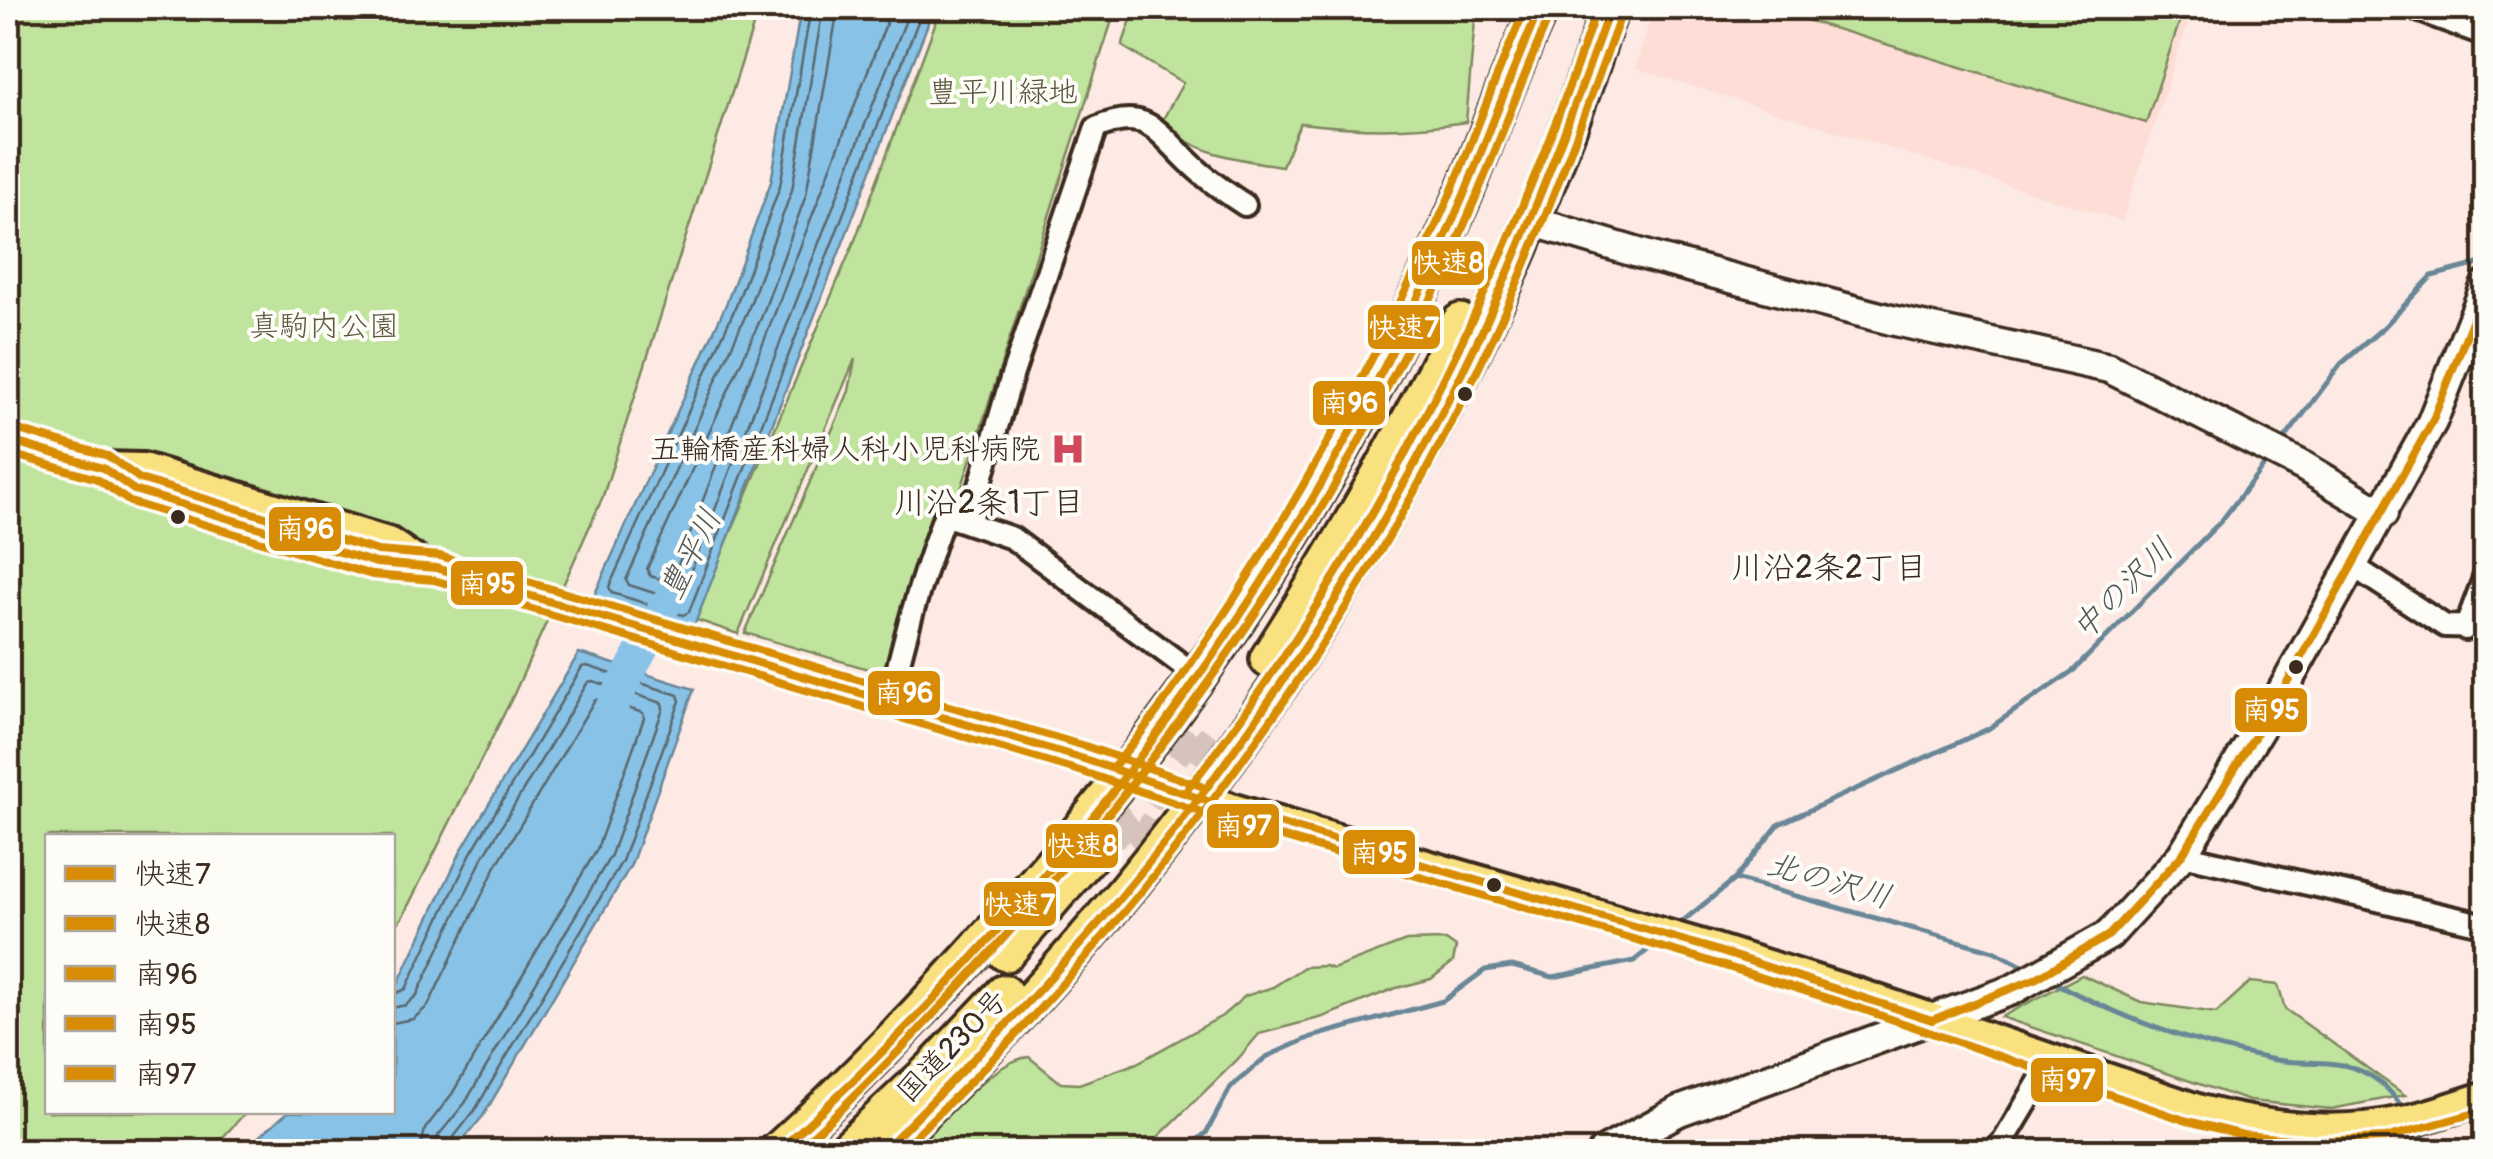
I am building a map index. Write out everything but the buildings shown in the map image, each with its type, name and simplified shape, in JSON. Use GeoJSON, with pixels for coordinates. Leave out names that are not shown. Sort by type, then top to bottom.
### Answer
{"type":"FeatureCollection","features":[{"type":"Feature","properties":{"kind":"highway"},"geometry":{"type":"LineString","coordinates":[[776,1152],[910,1022],[1030,890],[1197,676],[1312,501],[1375,384],[1463,196],[1540,8]]}},
{"type":"Feature","properties":{"kind":"highway"},"geometry":{"type":"LineString","coordinates":[[1564,8],[1470,238],[1417,350],[1353,471],[1202,732],[1321,577],[1433,378],[1500,234],[1590,8]]}},
{"type":"Feature","properties":{"kind":"highway"},"geometry":{"type":"LineString","coordinates":[[881,1152],[981,1054],[1054,974],[1231,756],[1315,631],[1400,491],[1454,392],[1531,221],[1610,8]]}},
{"type":"Feature","properties":{"kind":"highway","name":"国道230号"},"geometry":{"type":"LineString","coordinates":[[807,1152],[878,1086],[1119,841],[976,1023],[844,1152]]}},
{"type":"Feature","properties":{"kind":"main road"},"geometry":{"type":"LineString","coordinates":[[8,440],[102,468],[143,469],[388,543],[419,564],[1706,947],[2188,1108],[2246,1123],[2315,1129],[2405,1122],[2472,1101]]}},
{"type":"Feature","properties":{"kind":"street"},"geometry":{"type":"LineString","coordinates":[[2412,8],[2486,35]]}},
{"type":"Feature","properties":{"kind":"street"},"geometry":{"type":"LineString","coordinates":[[970,523],[1011,379],[1096,128],[1128,119],[1148,123],[1166,135],[1208,179],[1246,205]]}},
{"type":"Feature","properties":{"kind":"street"},"geometry":{"type":"LineString","coordinates":[[1531,221],[1654,258],[1891,320],[2109,368],[2303,466],[2383,514]]}},
{"type":"Feature","properties":{"kind":"street"},"geometry":{"type":"LineString","coordinates":[[1610,1150],[1679,1111],[2035,980],[2108,935],[2182,855],[2252,744],[2383,514],[2477,334],[2486,285]]}},
{"type":"Feature","properties":{"kind":"street"},"geometry":{"type":"LineString","coordinates":[[890,702],[908,620],[943,519],[970,523],[1012,538],[1197,676]]}},
{"type":"Feature","properties":{"kind":"street"},"geometry":{"type":"LineString","coordinates":[[2353,566],[2445,626],[2475,628],[2486,572]]}},
{"type":"Feature","properties":{"kind":"street"},"geometry":{"type":"LineString","coordinates":[[2182,855],[2486,926]]}},
{"type":"Feature","properties":{"kind":"street"},"geometry":{"type":"LineString","coordinates":[[1994,1152],[2052,1060]]}},
{"type":"Feature","properties":{"kind":"shaded area"},"geometry":{"type":"Polygon","coordinates":[[[1654,8],[2193,8],[2122,221],[1635,68],[1654,8]]]}},
{"type":"Feature","properties":{"kind":"green space","name":"真駒内公園"},"geometry":{"type":"Polygon","coordinates":[[[8,8],[759,8],[602,499],[514,694],[403,916],[395,927],[395,834],[45,834],[45,1114],[244,1114],[210,1151],[8,1151],[8,8]]]}},
{"type":"Feature","properties":{"kind":"green space","name":"豊平川緑地"},"geometry":{"type":"Polygon","coordinates":[[[936,8],[1116,8],[957,502],[938,499],[904,598],[885,674],[745,633],[849,391],[855,359],[738,634],[694,619],[855,240],[935,24],[936,8]]]}},
{"type":"Feature","properties":{"kind":"green space"},"geometry":{"type":"Polygon","coordinates":[[[1135,8],[1476,8],[1466,122],[1383,128],[1300,123],[1282,166],[1217,154],[1187,141],[1162,121],[1183,83],[1122,46],[1135,8]]]}},
{"type":"Feature","properties":{"kind":"green space"},"geometry":{"type":"Polygon","coordinates":[[[1795,8],[2184,8],[2146,123],[1793,16],[1795,8]]]}},
{"type":"Feature","properties":{"kind":"green space"},"geometry":{"type":"Polygon","coordinates":[[[1446,940],[1456,947],[1453,962],[1431,979],[1393,989],[1323,1017],[1259,1034],[1158,1137],[1134,1151],[913,1151],[984,1081],[1015,1061],[1029,1057],[1061,1083],[1079,1084],[1137,1063],[1222,1016],[1245,996],[1273,987],[1304,967],[1333,969],[1406,941],[1446,940]]]}},
{"type":"Feature","properties":{"kind":"green space"},"geometry":{"type":"Polygon","coordinates":[[[2082,975],[2141,1002],[2216,1013],[2250,982],[2278,985],[2285,1009],[2405,1095],[2331,1109],[2249,1101],[2001,1017],[2082,975]]]}},
{"type":"Feature","properties":{"kind":"water"},"geometry":{"type":"Polygon","coordinates":[[[801,8],[930,8],[929,21],[693,629],[593,598],[727,302],[771,182],[801,8]]]}},
{"type":"Feature","properties":{"kind":"water"},"geometry":{"type":"Polygon","coordinates":[[[579,653],[694,689],[631,865],[483,1116],[454,1151],[242,1151],[286,1114],[395,1114],[395,990],[462,849],[579,653]]]}},
{"type":"Feature","properties":{"kind":"waterway","name":"中の沢川"},"geometry":{"type":"LineString","coordinates":[[2281,444],[2341,364],[2384,327],[2432,276],[2486,262]]}},
{"type":"Feature","properties":{"kind":"waterway","name":"中の沢川"},"geometry":{"type":"LineString","coordinates":[[1678,925],[1735,879],[1779,824],[1988,729],[2074,670],[2222,520],[2268,460]]}},
{"type":"Feature","properties":{"kind":"waterway","name":"豊平川"},"geometry":{"type":"LineString","coordinates":[[612,706],[664,607]]}},
{"type":"Feature","properties":{"kind":"waterway","name":"北の沢川"},"geometry":{"type":"LineString","coordinates":[[1735,879],[1994,951],[2028,969]]}},
{"type":"Feature","properties":{"kind":"waterway","name":"北の沢川"},"geometry":{"type":"LineString","coordinates":[[1183,1152],[1206,1133],[1231,1087],[1266,1057],[1311,1037],[1443,1001],[1485,970],[1512,966],[1553,977],[1634,961],[1654,945]]}},
{"type":"Feature","properties":{"kind":"waterway","name":"北の沢川"},"geometry":{"type":"LineString","coordinates":[[2051,981],[2131,1018],[2184,1037],[2280,1061],[2354,1068],[2384,1086],[2406,1112]]}},
{"type":"Feature","properties":{"kind":"waterway","name":"北の沢川"},"geometry":{"type":"LineString","coordinates":[[2418,1129],[2434,1152]]}},
{"type":"Feature","properties":{"kind":"tunnel"},"geometry":{"type":"LineString","coordinates":[[1106,837],[1139,811],[1188,728]]}},
{"type":"Feature","properties":{"kind":"tunnel"},"geometry":{"type":"LineString","coordinates":[[1132,845],[1150,835],[1215,736]]}},
{"type":"Feature","properties":{"kind":"transit line","name":"南96"},"geometry":{"type":"LineString","coordinates":[[1114,766],[1162,705],[1234,599],[1349,402],[1449,197],[1526,8]]}},
{"type":"Feature","properties":{"kind":"transit line","name":"快速7"},"geometry":{"type":"LineString","coordinates":[[777,1152],[951,981],[1033,889],[1112,794],[1255,593],[1319,488],[1400,336],[1463,197],[1540,8]]}},
{"type":"Feature","properties":{"kind":"transit line","name":"南96"},"geometry":{"type":"LineString","coordinates":[[1187,790],[1314,609],[1425,416],[1518,215],[1597,8]]}},
{"type":"Feature","properties":{"kind":"transit line","name":"快速7"},"geometry":{"type":"LineString","coordinates":[[882,1152],[972,1061],[1115,904],[1221,769],[1319,626],[1407,478],[1485,325],[1551,168],[1610,8]]}},
{"type":"Feature","properties":{"kind":"transit line","name":"快速8"},"geometry":{"type":"LineString","coordinates":[[899,1152],[1012,1039],[1152,878],[1283,703],[1343,612],[1399,519],[1497,329],[1547,211],[1622,12]]}},
{"type":"Feature","properties":{"kind":"transit line","name":"快速8"},"geometry":{"type":"LineString","coordinates":[[795,1152],[926,1022],[1057,877],[1162,745],[1260,606],[1306,535],[1411,341],[1444,272],[1551,13]]}},
{"type":"Feature","properties":{"kind":"transit line","name":"南95"},"geometry":{"type":"LineString","coordinates":[[1932,1020],[2035,979],[2109,935],[2182,855],[2280,695],[2432,422],[2486,286]]}},
{"type":"Feature","properties":{"kind":"transit line","name":"南96"},"geometry":{"type":"LineString","coordinates":[[12,428],[108,456],[140,479],[378,551],[440,556],[1088,747],[1201,786]]}},
{"type":"Feature","properties":{"kind":"transit line","name":"南95"},"geometry":{"type":"LineString","coordinates":[[8,440],[103,468],[134,490],[376,563],[436,568],[1084,759],[1237,811],[1706,947],[1932,1020]]}},
{"type":"Feature","properties":{"kind":"transit line","name":"南97"},"geometry":{"type":"LineString","coordinates":[[8,453],[97,479],[130,502],[372,575],[434,580],[1080,771],[1234,823],[1702,959],[1859,1008],[2184,1120],[2243,1135],[2314,1141],[2385,1138],[2486,1110]]}},
{"type":"Feature","properties":{"kind":"place","name":"五輪橋産科婦人科小児科病院"},"geometry":{"type":"Point","coordinates":[1068,449]}},
{"type":"Feature","properties":{"kind":"district","name":"川沿2条1丁目"},"geometry":{"type":"Point","coordinates":[989,503]}},
{"type":"Feature","properties":{"kind":"district","name":"川沿2条2丁目"},"geometry":{"type":"Point","coordinates":[1829,568]}}]}
